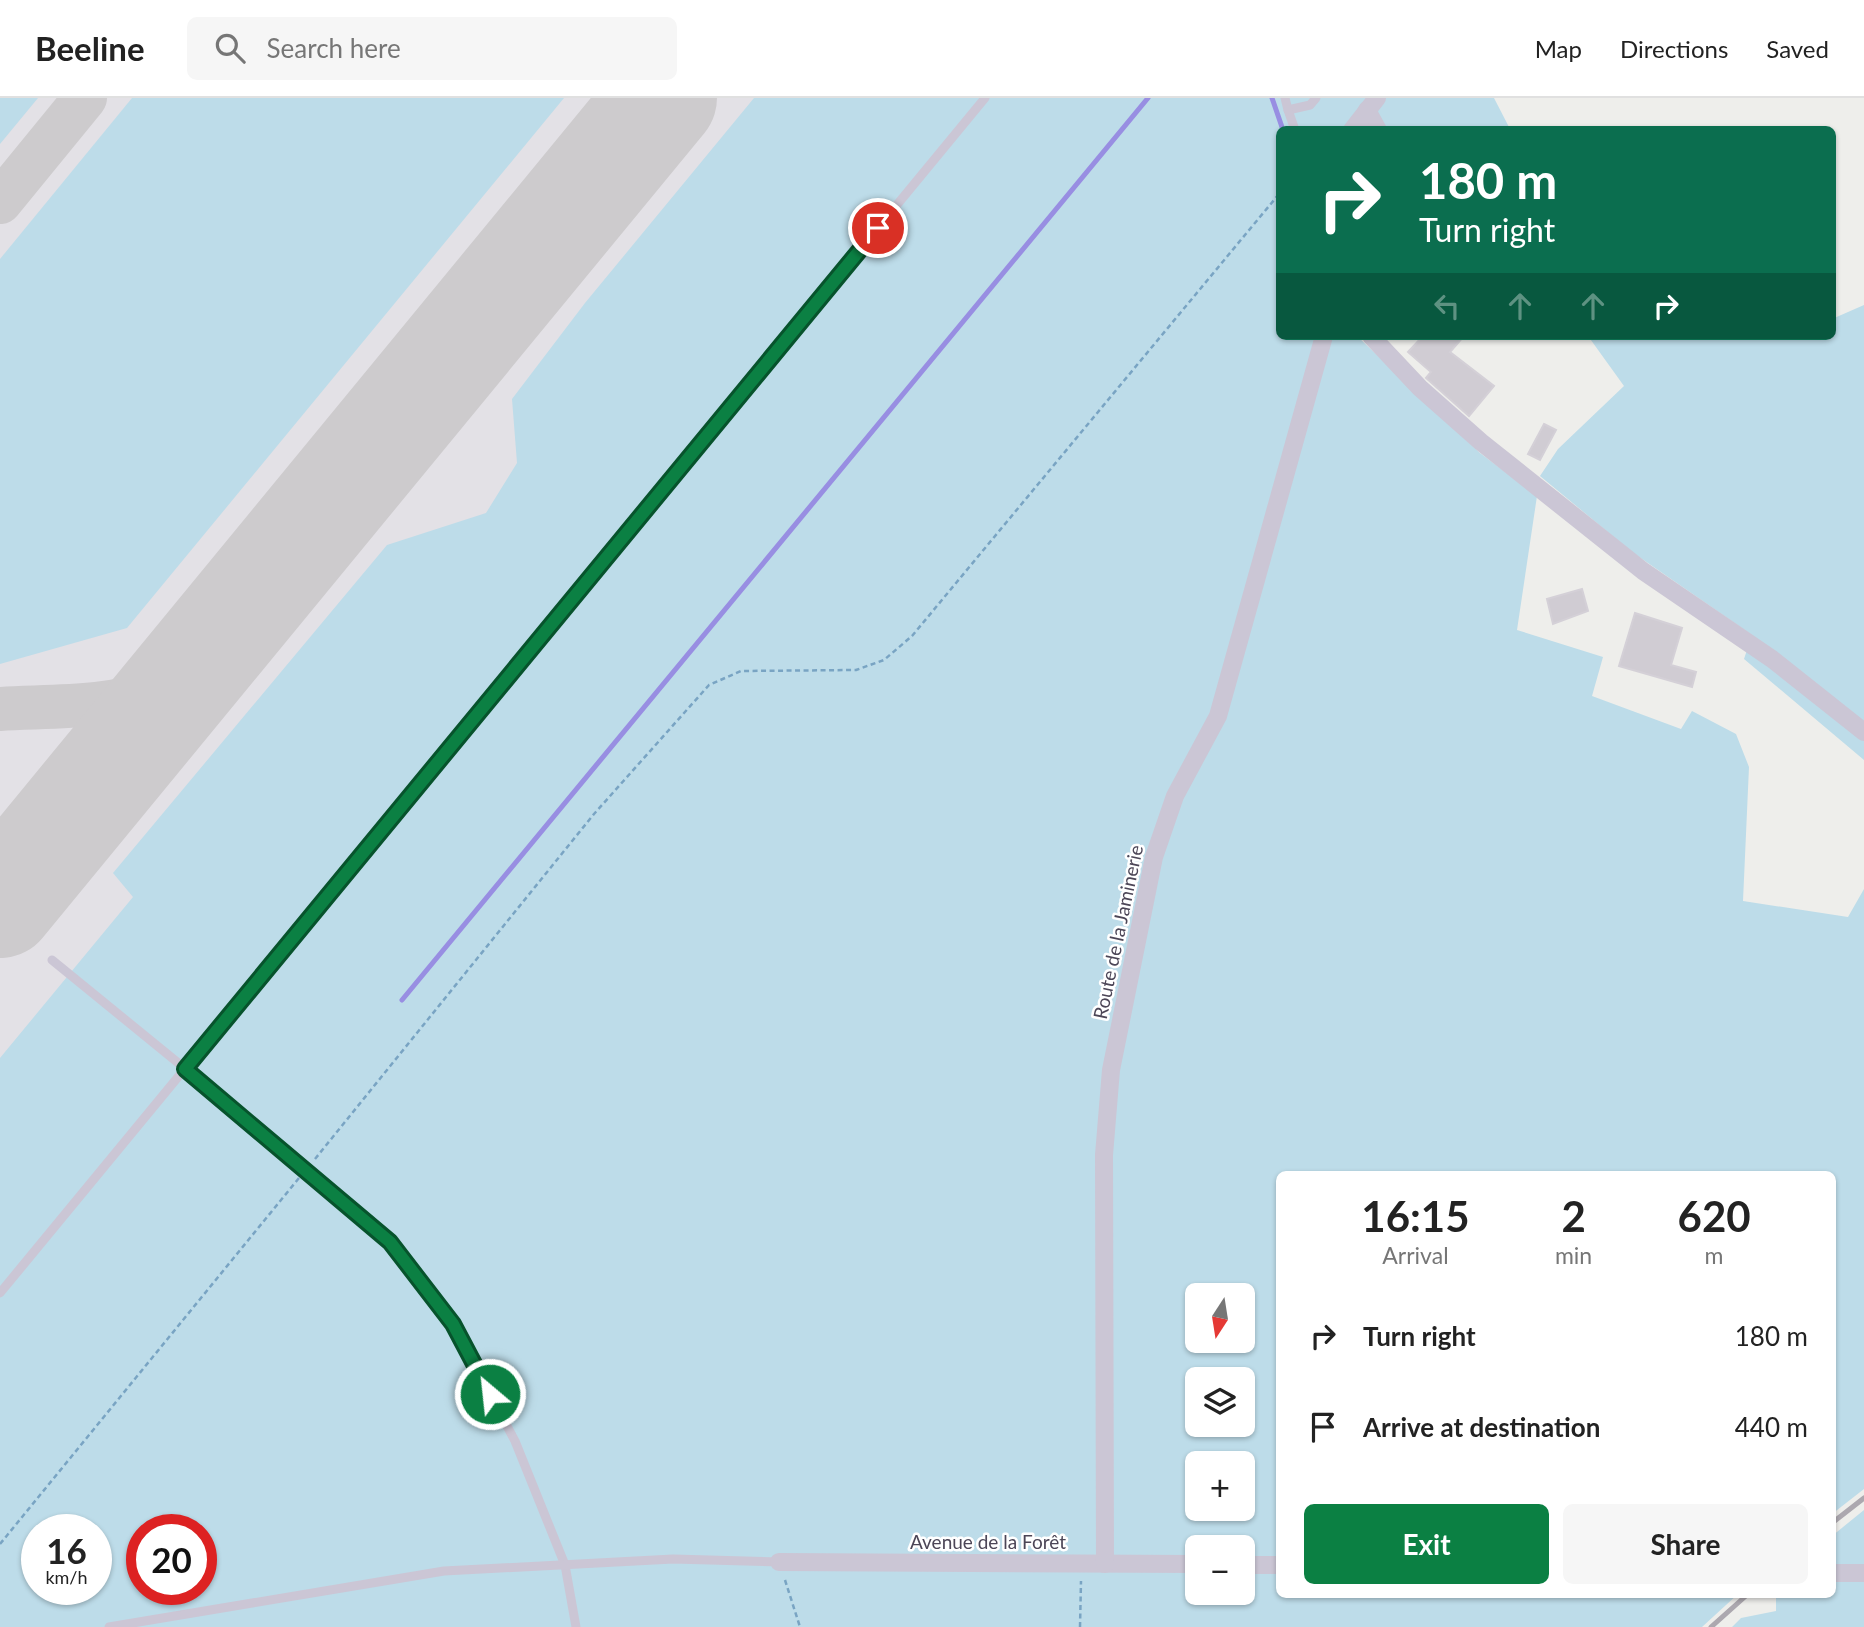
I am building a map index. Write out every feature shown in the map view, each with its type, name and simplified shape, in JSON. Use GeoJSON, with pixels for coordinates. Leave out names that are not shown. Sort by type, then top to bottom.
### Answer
{"type":"FeatureCollection","features":[{"type":"Feature","properties":{"kind":"street"},"geometry":{"type":"LineString","coordinates":[[1355,126],[1372,104]]}},
{"type":"Feature","properties":{"kind":"street"},"geometry":{"type":"LineString","coordinates":[[1372,104],[1377,126]]}},
{"type":"Feature","properties":{"kind":"street","name":"Route de la Jaminerie"},"geometry":{"type":"LineString","coordinates":[[1105,1564],[1104,1155],[1111,1070],[1154,857],[1175,796],[1218,716],[1323,340]]}},
{"type":"Feature","properties":{"kind":"street"},"geometry":{"type":"LineString","coordinates":[[1375,340],[1420,388],[1480,442],[1643,571],[1727,627],[1864,732]]}},
{"type":"Feature","properties":{"kind":"street","name":"Avenue de la Forêt"},"geometry":{"type":"LineString","coordinates":[[779,1562],[1185,1564]]}},
{"type":"Feature","properties":{"kind":"street"},"geometry":{"type":"LineString","coordinates":[[1255,1565],[1276,1565]]}},
{"type":"Feature","properties":{"kind":"street"},"geometry":{"type":"LineString","coordinates":[[1836,1573],[1864,1573]]}},
{"type":"Feature","properties":{"kind":"lane"},"geometry":{"type":"LineString","coordinates":[[0,1293],[985,98]]}},
{"type":"Feature","properties":{"kind":"lane"},"geometry":{"type":"LineString","coordinates":[[1285,98],[1294,126]]}},
{"type":"Feature","properties":{"kind":"lane"},"geometry":{"type":"LineString","coordinates":[[1288,110],[1310,105],[1316,98]]}},
{"type":"Feature","properties":{"kind":"lane"},"geometry":{"type":"LineString","coordinates":[[51,960],[307,1168],[390,1242],[453,1324],[515,1441],[565,1565],[576,1627]]}},
{"type":"Feature","properties":{"kind":"lane"},"geometry":{"type":"LineString","coordinates":[[109,1627],[444,1571],[673,1559],[779,1562]]}},
{"type":"Feature","properties":{"kind":"path"},"geometry":{"type":"LineString","coordinates":[[0,1544],[594,814],[709,685],[741,671],[856,670],[884,660],[912,636],[1276,198]]}},
{"type":"Feature","properties":{"kind":"path"},"geometry":{"type":"LineString","coordinates":[[779,1562],[800,1627]]}},
{"type":"Feature","properties":{"kind":"path"},"geometry":{"type":"LineString","coordinates":[[1080,1627],[1082,1563]]}},
{"type":"Feature","properties":{"kind":"shaded area"},"geometry":{"type":"Polygon","coordinates":[[[0,98],[1365,98],[1290,126],[1276,126],[1276,133],[37,1514],[21,1514],[21,1532],[0,1555],[0,98]]]}},
{"type":"Feature","properties":{"kind":"shaded area"},"geometry":{"type":"Polygon","coordinates":[[[0,98],[38,98],[0,144],[0,98]]]}},
{"type":"Feature","properties":{"kind":"shaded area"},"geometry":{"type":"Polygon","coordinates":[[[132,98],[564,98],[127,628],[0,664],[0,259],[132,98]]]}},
{"type":"Feature","properties":{"kind":"shaded area"},"geometry":{"type":"Polygon","coordinates":[[[754,98],[1494,98],[1508,126],[1276,126],[1276,340],[1361,340],[1480,453],[1537,496],[1517,630],[1603,657],[1592,696],[1681,729],[1692,711],[1736,734],[1749,767],[1743,901],[1848,917],[1864,889],[1864,1489],[1836,1511],[1836,1171],[1276,1171],[1276,1598],[1734,1598],[1702,1627],[0,1627],[0,1058],[133,897],[113,873],[387,545],[486,513],[517,463],[512,399],[585,303],[754,98]]]}},
{"type":"Feature","properties":{"kind":"shaded area"},"geometry":{"type":"Polygon","coordinates":[[[1864,305],[1864,760],[1744,659],[1752,635],[1632,552],[1540,476],[1558,449],[1624,386],[1591,340],[1836,340],[1836,317],[1864,305]]]}},
{"type":"Feature","properties":{"kind":"shaded area"},"geometry":{"type":"Polygon","coordinates":[[[1864,1510],[1864,1627],[1732,1627],[1741,1618],[1776,1611],[1776,1598],[1836,1598],[1836,1533],[1864,1510]]]}},
{"type":"Feature","properties":{"kind":"building"},"geometry":{"type":"Polygon","coordinates":[[[1419,340],[1460,340],[1450,352],[1494,386],[1469,416],[1426,378],[1431,372],[1408,352],[1419,340]]]}},
{"type":"Feature","properties":{"kind":"building"},"geometry":{"type":"Polygon","coordinates":[[[1544,424],[1556,430],[1540,460],[1528,454],[1544,424]]]}},
{"type":"Feature","properties":{"kind":"building"},"geometry":{"type":"Polygon","coordinates":[[[1582,589],[1588,611],[1553,624],[1547,599],[1582,589]]]}},
{"type":"Feature","properties":{"kind":"building"},"geometry":{"type":"Polygon","coordinates":[[[1635,613],[1682,628],[1671,665],[1696,672],[1692,687],[1619,666],[1635,613]]]}},
{"type":"Feature","properties":{"kind":"waterway"},"geometry":{"type":"LineString","coordinates":[[402,1000],[1148,98]]}},
{"type":"Feature","properties":{"kind":"waterway"},"geometry":{"type":"LineString","coordinates":[[1272,98],[1282,126]]}},
{"type":"Feature","properties":{"kind":"taxiway"},"geometry":{"type":"LineString","coordinates":[[0,202],[85,98]]}},
{"type":"Feature","properties":{"kind":"taxiway"},"geometry":{"type":"LineString","coordinates":[[0,709],[98,704],[136,697],[170,681],[216,640]]}},
{"type":"Feature","properties":{"kind":"runway"},"geometry":{"type":"LineString","coordinates":[[0,903],[662,98]]}},
{"type":"Feature","properties":{"kind":"railway"},"geometry":{"type":"LineString","coordinates":[[1836,1520],[1864,1498]]}},
{"type":"Feature","properties":{"kind":"railway"},"geometry":{"type":"LineString","coordinates":[[1711,1627],[1744,1598]]}},
{"type":"Feature","properties":{"kind":"route"},"geometry":{"type":"LineString","coordinates":[[490,1394],[453,1324],[390,1242],[307,1168],[185,1069],[878,228]]}}]}
